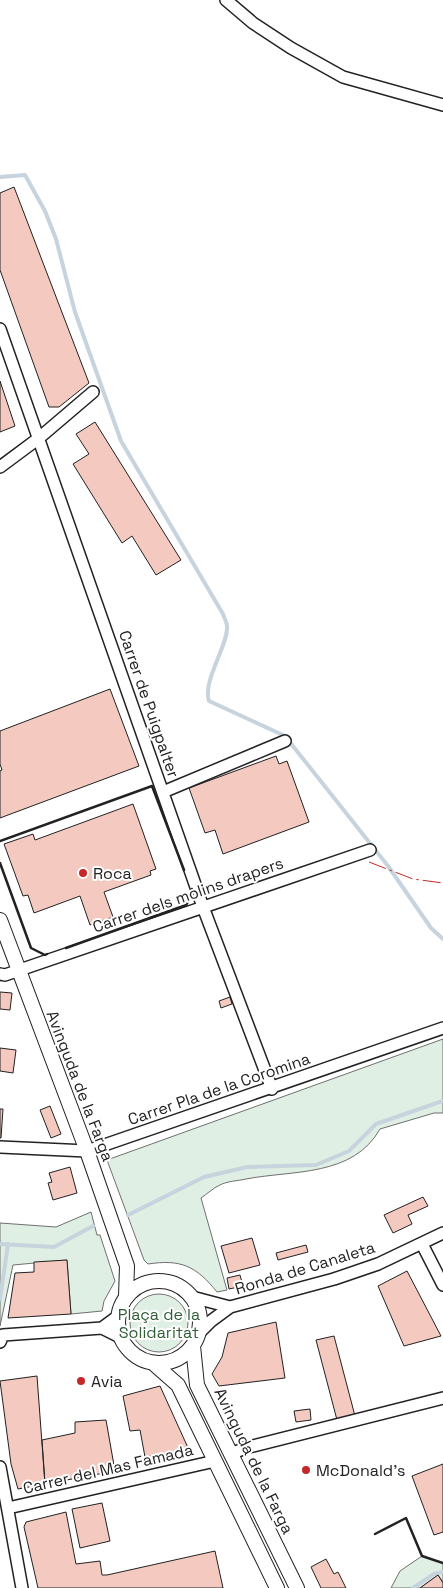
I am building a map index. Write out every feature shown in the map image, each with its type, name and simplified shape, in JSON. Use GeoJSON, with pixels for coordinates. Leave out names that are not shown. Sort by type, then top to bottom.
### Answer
{"type":"FeatureCollection","features":[{"type":"Feature","properties":{"kind":"street"},"geometry":{"type":"LineString","coordinates":[[226,0],[253,23],[291,48],[343,77],[443,105]]}},
{"type":"Feature","properties":{"kind":"street","name":"Carrer de Puigpalter"},"geometry":{"type":"LineString","coordinates":[[0,329],[203,907],[272,1089]]}},
{"type":"Feature","properties":{"kind":"street"},"geometry":{"type":"LineString","coordinates":[[0,467],[93,392]]}},
{"type":"Feature","properties":{"kind":"street"},"geometry":{"type":"LineString","coordinates":[[163,792],[285,741]]}},
{"type":"Feature","properties":{"kind":"street","name":"Carrer dels molins drapers"},"geometry":{"type":"LineString","coordinates":[[0,974],[17,970],[370,850]]}},
{"type":"Feature","properties":{"kind":"street","name":"Avinguda de la Farga"},"geometry":{"type":"LineString","coordinates":[[0,920],[17,970],[87,1151],[126,1266],[126,1296]]}},
{"type":"Feature","properties":{"kind":"street","name":"Carrer Pla de la Coromina"},"geometry":{"type":"LineString","coordinates":[[0,1147],[87,1151],[272,1089],[443,1028]]}},
{"type":"Feature","properties":{"kind":"street","name":"Ronda de Canaleta"},"geometry":{"type":"LineString","coordinates":[[195,1340],[211,1321],[230,1307],[334,1280],[378,1264],[443,1232]]}},
{"type":"Feature","properties":{"kind":"street"},"geometry":{"type":"LineString","coordinates":[[422,1244],[443,1285]]}},
{"type":"Feature","properties":{"kind":"street"},"geometry":{"type":"LineString","coordinates":[[126,1266],[146,1283]]}},
{"type":"Feature","properties":{"kind":"street"},"geometry":{"type":"LineString","coordinates":[[2,1338],[102,1328],[117,1317],[126,1296],[135,1288],[146,1283],[171,1282],[182,1288],[192,1297],[198,1308],[200,1321],[195,1340],[175,1360],[153,1364]]}},
{"type":"Feature","properties":{"kind":"street","name":"Ronda de Canaleta"},"geometry":{"type":"LineString","coordinates":[[192,1297],[230,1307]]}},
{"type":"Feature","properties":{"kind":"street"},"geometry":{"type":"LineString","coordinates":[[117,1317],[120,1337],[130,1352],[141,1360],[153,1364],[178,1385],[277,1588]]}},
{"type":"Feature","properties":{"kind":"street"},"geometry":{"type":"LineString","coordinates":[[102,1328],[120,1337]]}},
{"type":"Feature","properties":{"kind":"street","name":"Avinguda de la Farga"},"geometry":{"type":"LineString","coordinates":[[195,1340],[197,1385],[297,1588]]}},
{"type":"Feature","properties":{"kind":"street"},"geometry":{"type":"LineString","coordinates":[[231,1454],[245,1448],[443,1398]]}},
{"type":"Feature","properties":{"kind":"street","name":"Carrer del Mas Famada"},"geometry":{"type":"LineString","coordinates":[[8,1508],[215,1461]]}},
{"type":"Feature","properties":{"kind":"street"},"geometry":{"type":"LineString","coordinates":[[0,1467],[21,1588]]}},
{"type":"Feature","properties":{"kind":"green space"},"geometry":{"type":"Polygon","coordinates":[[[443,1039],[443,1113],[434,1113],[380,1129],[368,1145],[354,1156],[338,1164],[320,1169],[226,1183],[201,1198],[227,1290],[217,1292],[202,1276],[187,1266],[170,1263],[148,1264],[144,1260],[107,1160],[443,1039]]]}},
{"type":"Feature","properties":{"kind":"green space"},"geometry":{"type":"Polygon","coordinates":[[[91,1212],[97,1235],[100,1235],[115,1281],[104,1301],[102,1311],[71,1314],[67,1260],[13,1265],[0,1326],[0,1223],[56,1227],[91,1212]]]}},
{"type":"Feature","properties":{"kind":"green space","name":"Plaça de la Solidaritat"},"geometry":{"type":"Polygon","coordinates":[[[153,1294],[165,1294],[180,1302],[188,1317],[188,1329],[180,1344],[165,1352],[153,1352],[138,1344],[130,1329],[130,1317],[138,1302],[153,1294]]]}},
{"type":"Feature","properties":{"kind":"green space"},"geometry":{"type":"Polygon","coordinates":[[[422,1556],[443,1563],[443,1582],[438,1575],[420,1588],[391,1588],[400,1571],[422,1556]]]}},
{"type":"Feature","properties":{"kind":"building"},"geometry":{"type":"Polygon","coordinates":[[[14,187],[89,383],[59,407],[49,407],[0,270],[0,193],[14,187]]]}},
{"type":"Feature","properties":{"kind":"building"},"geometry":{"type":"Polygon","coordinates":[[[0,381],[15,426],[0,432],[0,381]]]}},
{"type":"Feature","properties":{"kind":"building"},"geometry":{"type":"Polygon","coordinates":[[[95,422],[181,560],[156,575],[132,536],[122,543],[73,464],[89,454],[76,434],[95,422]]]}},
{"type":"Feature","properties":{"kind":"building"},"geometry":{"type":"Polygon","coordinates":[[[110,689],[139,766],[0,818],[0,771],[2,770],[0,764],[0,731],[110,689]]]}},
{"type":"Feature","properties":{"kind":"building"},"geometry":{"type":"Polygon","coordinates":[[[276,756],[279,764],[287,761],[309,822],[223,854],[215,830],[205,833],[189,788],[276,756]]]}},
{"type":"Feature","properties":{"kind":"building"},"geometry":{"type":"Polygon","coordinates":[[[133,804],[156,869],[150,871],[151,875],[104,892],[113,917],[90,925],[80,896],[34,913],[28,895],[23,896],[4,844],[33,834],[35,840],[133,804]]]}},
{"type":"Feature","properties":{"kind":"building"},"geometry":{"type":"Polygon","coordinates":[[[0,992],[12,993],[10,1010],[0,1009],[0,992]]]}},
{"type":"Feature","properties":{"kind":"building"},"geometry":{"type":"Polygon","coordinates":[[[230,997],[232,1004],[221,1008],[219,1001],[230,997]]]}},
{"type":"Feature","properties":{"kind":"building"},"geometry":{"type":"Polygon","coordinates":[[[0,1048],[16,1050],[13,1073],[0,1071],[0,1048]]]}},
{"type":"Feature","properties":{"kind":"building"},"geometry":{"type":"Polygon","coordinates":[[[50,1106],[61,1134],[51,1138],[40,1110],[50,1106]]]}},
{"type":"Feature","properties":{"kind":"building"},"geometry":{"type":"Polygon","coordinates":[[[0,1109],[3,1109],[1,1138],[0,1138],[0,1109]]]}},
{"type":"Feature","properties":{"kind":"building"},"geometry":{"type":"Polygon","coordinates":[[[70,1167],[77,1193],[53,1200],[48,1183],[52,1182],[49,1173],[70,1167]]]}},
{"type":"Feature","properties":{"kind":"building"},"geometry":{"type":"Polygon","coordinates":[[[423,1197],[428,1206],[408,1215],[412,1224],[393,1233],[384,1215],[423,1197]]]}},
{"type":"Feature","properties":{"kind":"building"},"geometry":{"type":"Polygon","coordinates":[[[252,1238],[260,1265],[229,1273],[221,1246],[252,1238]]]}},
{"type":"Feature","properties":{"kind":"building"},"geometry":{"type":"Polygon","coordinates":[[[306,1245],[308,1252],[278,1260],[276,1253],[306,1245]]]}},
{"type":"Feature","properties":{"kind":"building"},"geometry":{"type":"Polygon","coordinates":[[[67,1260],[71,1314],[8,1318],[15,1273],[34,1272],[34,1262],[67,1260]]]}},
{"type":"Feature","properties":{"kind":"building"},"geometry":{"type":"Polygon","coordinates":[[[407,1271],[441,1336],[404,1346],[378,1286],[407,1271]]]}},
{"type":"Feature","properties":{"kind":"building"},"geometry":{"type":"Polygon","coordinates":[[[240,1275],[243,1286],[229,1289],[227,1278],[240,1275]]]}},
{"type":"Feature","properties":{"kind":"building"},"geometry":{"type":"Polygon","coordinates":[[[276,1322],[285,1378],[219,1386],[212,1374],[222,1357],[228,1333],[276,1322]]]}},
{"type":"Feature","properties":{"kind":"building"},"geometry":{"type":"Polygon","coordinates":[[[334,1336],[355,1416],[337,1420],[316,1340],[334,1336]]]}},
{"type":"Feature","properties":{"kind":"building"},"geometry":{"type":"Polygon","coordinates":[[[37,1376],[45,1484],[18,1489],[11,1464],[0,1381],[37,1376]]]}},
{"type":"Feature","properties":{"kind":"building"},"geometry":{"type":"Polygon","coordinates":[[[160,1386],[189,1450],[145,1457],[140,1430],[130,1431],[123,1396],[160,1386]]]}},
{"type":"Feature","properties":{"kind":"building"},"geometry":{"type":"Polygon","coordinates":[[[310,1409],[311,1420],[296,1422],[294,1411],[310,1409]]]}},
{"type":"Feature","properties":{"kind":"building"},"geometry":{"type":"Polygon","coordinates":[[[106,1420],[115,1471],[45,1484],[42,1440],[75,1433],[75,1422],[106,1420]]]}},
{"type":"Feature","properties":{"kind":"building"},"geometry":{"type":"Polygon","coordinates":[[[443,1464],[443,1532],[434,1535],[412,1476],[443,1464]]]}},
{"type":"Feature","properties":{"kind":"building"},"geometry":{"type":"Polygon","coordinates":[[[102,1503],[110,1541],[80,1548],[72,1509],[102,1503]]]}},
{"type":"Feature","properties":{"kind":"building"},"geometry":{"type":"Polygon","coordinates":[[[66,1512],[76,1564],[100,1561],[102,1575],[107,1575],[215,1551],[223,1588],[38,1588],[24,1527],[26,1522],[66,1512]]]}},
{"type":"Feature","properties":{"kind":"building"},"geometry":{"type":"Polygon","coordinates":[[[326,1559],[334,1574],[338,1572],[346,1588],[321,1588],[311,1567],[326,1559]]]}},
{"type":"Feature","properties":{"kind":"building"},"geometry":{"type":"Polygon","coordinates":[[[438,1575],[443,1583],[443,1588],[420,1588],[438,1575]]]}},
{"type":"Feature","properties":{"kind":"waterway"},"geometry":{"type":"LineString","coordinates":[[0,177],[25,175],[45,211],[56,239],[75,312],[121,441],[223,614],[227,626],[227,634],[209,683],[209,701],[285,736],[388,866],[431,928],[443,939]]}},
{"type":"Feature","properties":{"kind":"waterway"},"geometry":{"type":"LineString","coordinates":[[128,1215],[204,1177],[247,1167],[316,1165],[349,1151],[376,1124],[443,1101]]}},
{"type":"Feature","properties":{"kind":"waterway"},"geometry":{"type":"LineString","coordinates":[[0,1244],[54,1247],[93,1226]]}},
{"type":"Feature","properties":{"kind":"waterway"},"geometry":{"type":"LineString","coordinates":[[0,1299],[8,1244]]}},
{"type":"Feature","properties":{"kind":"waterway"},"geometry":{"type":"LineString","coordinates":[[413,1588],[434,1574],[443,1572]]}},
{"type":"Feature","properties":{"kind":"wall"},"geometry":{"type":"LineString","coordinates":[[0,841],[152,786],[184,870]]}},
{"type":"Feature","properties":{"kind":"wall"},"geometry":{"type":"LineString","coordinates":[[0,863],[31,948],[45,955],[47,954]]}},
{"type":"Feature","properties":{"kind":"wall"},"geometry":{"type":"LineString","coordinates":[[66,948],[186,905],[193,893],[192,889]]}},
{"type":"Feature","properties":{"kind":"wall"},"geometry":{"type":"LineString","coordinates":[[375,1534],[406,1518],[422,1556],[443,1563]]}},
{"type":"Feature","properties":{"kind":"power"},"geometry":{"type":"LineString","coordinates":[[369,862],[413,879],[443,883]]}},
{"type":"Feature","properties":{"kind":"place","name":"Roca"},"geometry":{"type":"Point","coordinates":[83,873]}},
{"type":"Feature","properties":{"kind":"place","name":"Avia"},"geometry":{"type":"Point","coordinates":[81,1381]}},
{"type":"Feature","properties":{"kind":"place","name":"McDonald's"},"geometry":{"type":"Point","coordinates":[306,1470]}}]}
